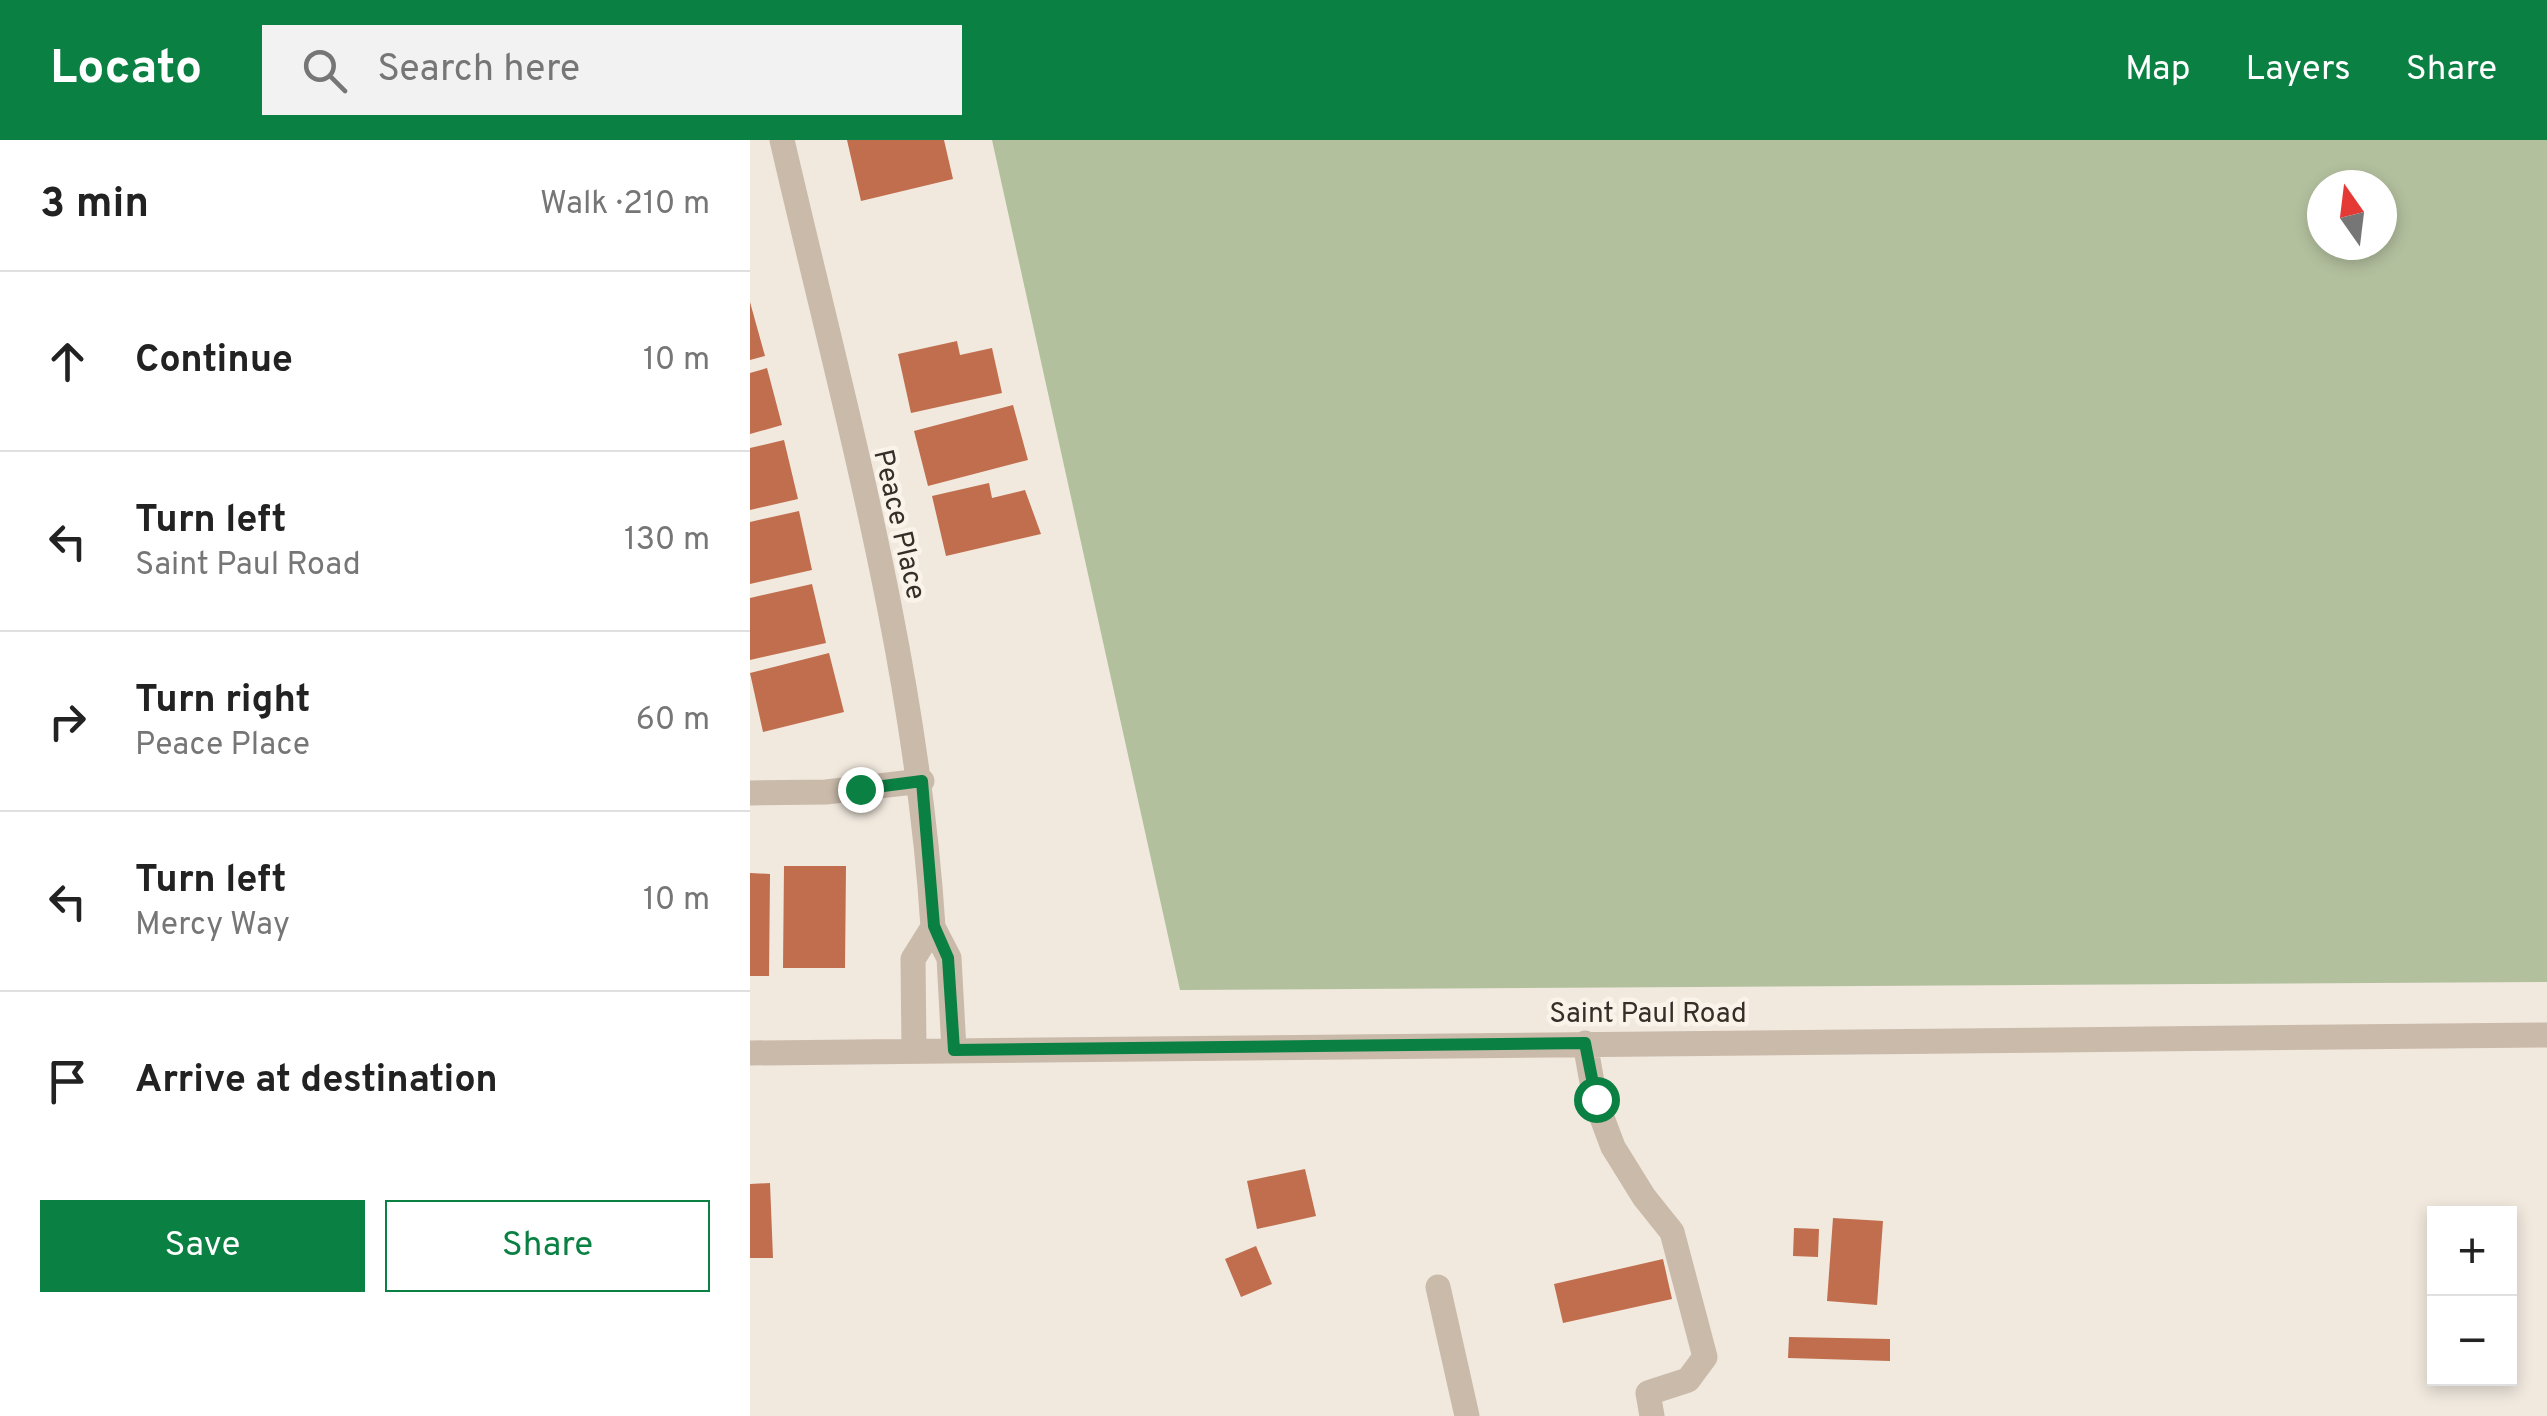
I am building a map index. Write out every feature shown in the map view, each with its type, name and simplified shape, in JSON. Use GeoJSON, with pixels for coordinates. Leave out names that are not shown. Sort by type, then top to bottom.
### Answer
{"type":"FeatureCollection","features":[{"type":"Feature","properties":{"kind":"street","name":"Peace Place"},"geometry":{"type":"LineString","coordinates":[[782,140],[901,655],[922,781],[934,926],[948,958],[954,1050]]}},
{"type":"Feature","properties":{"kind":"street"},"geometry":{"type":"LineString","coordinates":[[750,794],[826,792],[922,781]]}},
{"type":"Feature","properties":{"kind":"street"},"geometry":{"type":"LineString","coordinates":[[914,1050],[912,959],[934,926]]}},
{"type":"Feature","properties":{"kind":"street","name":"Saint Paul Road"},"geometry":{"type":"LineString","coordinates":[[750,1052],[2547,1035]]}},
{"type":"Feature","properties":{"kind":"street"},"geometry":{"type":"LineString","coordinates":[[1585,1043],[1596,1099],[1613,1147],[1644,1198],[1672,1232],[1705,1358],[1688,1380],[1648,1393],[1652,1416]]}},
{"type":"Feature","properties":{"kind":"street"},"geometry":{"type":"LineString","coordinates":[[1438,1286],[1467,1416]]}},
{"type":"Feature","properties":{"kind":"green space"},"geometry":{"type":"Polygon","coordinates":[[[992,140],[2547,140],[2547,982],[1180,990],[992,140]]]}},
{"type":"Feature","properties":{"kind":"building"},"geometry":{"type":"Polygon","coordinates":[[[847,140],[944,140],[953,179],[861,201],[847,140]]]}},
{"type":"Feature","properties":{"kind":"building"},"geometry":{"type":"Polygon","coordinates":[[[750,302],[765,356],[750,360],[750,302]]]}},
{"type":"Feature","properties":{"kind":"building"},"geometry":{"type":"Polygon","coordinates":[[[957,341],[960,355],[992,348],[1002,393],[911,413],[898,354],[957,341]]]}},
{"type":"Feature","properties":{"kind":"building"},"geometry":{"type":"Polygon","coordinates":[[[767,368],[782,425],[750,434],[750,373],[767,368]]]}},
{"type":"Feature","properties":{"kind":"building"},"geometry":{"type":"Polygon","coordinates":[[[1013,405],[1028,460],[928,486],[914,431],[1013,405]]]}},
{"type":"Feature","properties":{"kind":"building"},"geometry":{"type":"Polygon","coordinates":[[[784,440],[798,499],[750,510],[750,448],[784,440]]]}},
{"type":"Feature","properties":{"kind":"building"},"geometry":{"type":"Polygon","coordinates":[[[989,483],[992,498],[1025,490],[1041,534],[946,556],[932,496],[989,483]]]}},
{"type":"Feature","properties":{"kind":"building"},"geometry":{"type":"Polygon","coordinates":[[[799,511],[812,570],[750,584],[750,522],[799,511]]]}},
{"type":"Feature","properties":{"kind":"building"},"geometry":{"type":"Polygon","coordinates":[[[812,584],[826,643],[750,660],[750,598],[812,584]]]}},
{"type":"Feature","properties":{"kind":"building"},"geometry":{"type":"Polygon","coordinates":[[[829,653],[844,712],[763,732],[750,673],[829,653]]]}},
{"type":"Feature","properties":{"kind":"building"},"geometry":{"type":"Polygon","coordinates":[[[784,866],[846,866],[845,968],[783,968],[784,866]]]}},
{"type":"Feature","properties":{"kind":"building"},"geometry":{"type":"Polygon","coordinates":[[[750,873],[770,874],[769,976],[750,976],[750,873]]]}},
{"type":"Feature","properties":{"kind":"building"},"geometry":{"type":"Polygon","coordinates":[[[1305,1169],[1316,1216],[1257,1229],[1247,1181],[1305,1169]]]}},
{"type":"Feature","properties":{"kind":"building"},"geometry":{"type":"Polygon","coordinates":[[[770,1183],[773,1258],[750,1258],[750,1184],[770,1183]]]}},
{"type":"Feature","properties":{"kind":"building"},"geometry":{"type":"Polygon","coordinates":[[[1833,1218],[1883,1221],[1877,1305],[1827,1301],[1833,1218]]]}},
{"type":"Feature","properties":{"kind":"building"},"geometry":{"type":"Polygon","coordinates":[[[1794,1228],[1819,1229],[1818,1257],[1793,1256],[1794,1228]]]}},
{"type":"Feature","properties":{"kind":"building"},"geometry":{"type":"Polygon","coordinates":[[[1256,1246],[1272,1284],[1241,1297],[1225,1259],[1256,1246]]]}},
{"type":"Feature","properties":{"kind":"building"},"geometry":{"type":"Polygon","coordinates":[[[1663,1259],[1672,1299],[1563,1323],[1554,1284],[1663,1259]]]}},
{"type":"Feature","properties":{"kind":"building"},"geometry":{"type":"Polygon","coordinates":[[[1789,1337],[1890,1339],[1890,1361],[1788,1358],[1789,1337]]]}},
{"type":"Feature","properties":{"kind":"route"},"geometry":{"type":"LineString","coordinates":[[860,789],[922,781],[934,926],[948,958],[954,1050],[1585,1043],[1596,1099]]}}]}
